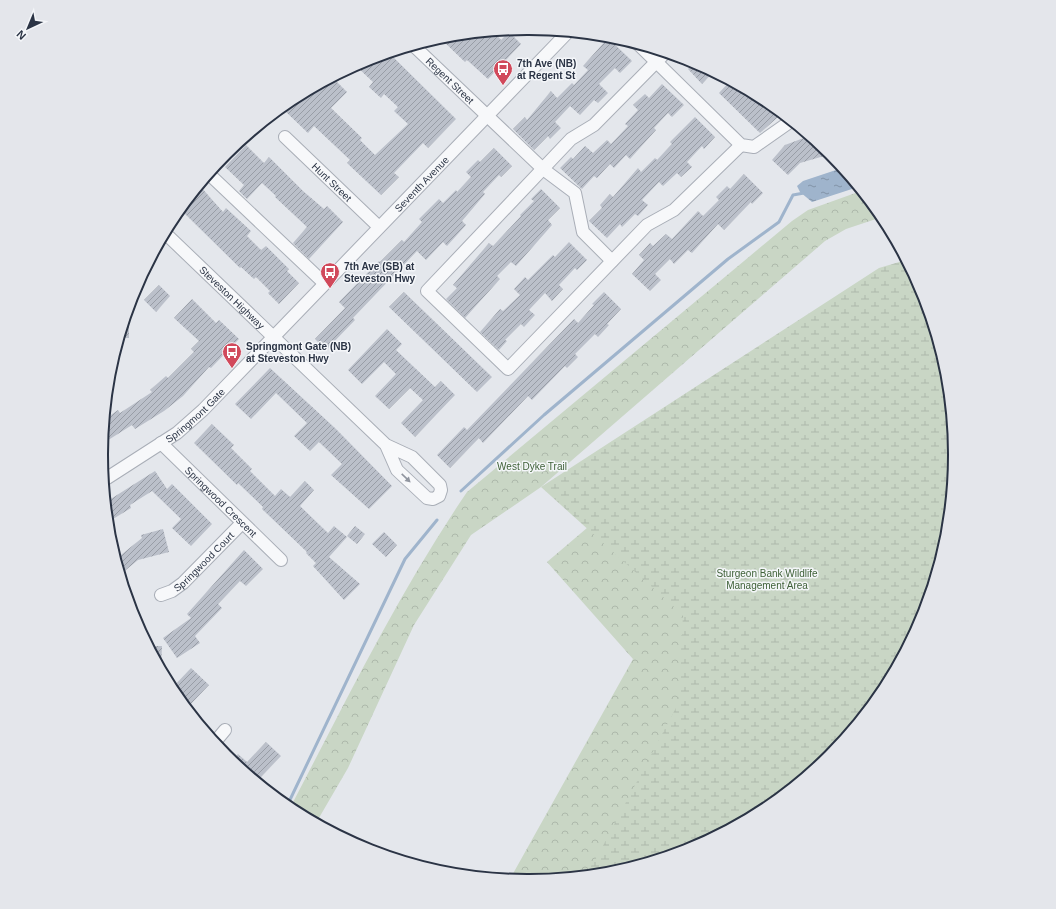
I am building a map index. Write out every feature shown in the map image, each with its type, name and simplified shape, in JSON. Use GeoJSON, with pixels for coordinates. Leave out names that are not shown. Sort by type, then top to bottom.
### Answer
{"type":"FeatureCollection","features":[{"type":"Feature","properties":{"kind":"street","name":"Seventh Avenue"},"geometry":{"type":"LineString","coordinates":[[274,336],[563,37]]}},
{"type":"Feature","properties":{"kind":"street","name":"Regent Street"},"geometry":{"type":"LineString","coordinates":[[418,49],[543,169],[575,193],[583,232],[612,261]]}},
{"type":"Feature","properties":{"kind":"street"},"geometry":{"type":"LineString","coordinates":[[646,52],[741,145],[754,147],[787,125]]}},
{"type":"Feature","properties":{"kind":"street"},"geometry":{"type":"LineString","coordinates":[[661,57],[594,125],[571,139],[427,291],[508,369],[647,225],[674,210],[741,145]]}},
{"type":"Feature","properties":{"kind":"street","name":"Hunt Street"},"geometry":{"type":"LineString","coordinates":[[285,137],[379,227]]}},
{"type":"Feature","properties":{"kind":"street"},"geometry":{"type":"LineString","coordinates":[[213,178],[324,283]]}},
{"type":"Feature","properties":{"kind":"street","name":"Steveston Highway"},"geometry":{"type":"LineString","coordinates":[[170,237],[386,445],[412,457],[440,485],[441,490],[439,496],[433,499],[427,498],[397,470],[386,445]]}},
{"type":"Feature","properties":{"kind":"street","name":"Springmont Gate"},"geometry":{"type":"LineString","coordinates":[[109,477],[161,443],[191,421],[274,336]]}},
{"type":"Feature","properties":{"kind":"street","name":"Springwood Crescent"},"geometry":{"type":"LineString","coordinates":[[161,443],[281,560]]}},
{"type":"Feature","properties":{"kind":"street","name":"Springwood Court"},"geometry":{"type":"LineString","coordinates":[[161,595],[172,591],[183,583],[242,523]]}},
{"type":"Feature","properties":{"kind":"street"},"geometry":{"type":"LineString","coordinates":[[219,738],[226,730]]}},
{"type":"Feature","properties":{"kind":"green space","name":"West Dyke Trail"},"geometry":{"type":"Polygon","coordinates":[[[856,193],[876,219],[846,229],[825,241],[541,487],[471,535],[414,625],[348,768],[319,818],[293,802],[374,647],[442,530],[467,492],[792,221],[808,210],[856,193]]]}},
{"type":"Feature","properties":{"kind":"green space","name":"Sturgeon Bank Wildlife Management Area"},"geometry":{"type":"Polygon","coordinates":[[[900,262],[916,294],[933,346],[944,400],[947,427],[947,482],[939,536],[925,589],[916,615],[904,640],[877,688],[843,731],[805,770],[761,803],[714,831],[663,852],[637,860],[589,869],[597,857],[678,704],[683,615],[541,487],[879,268],[900,262]]]}},
{"type":"Feature","properties":{"kind":"green space","name":"Sturgeon Bank Wildlife Management Area"},"geometry":{"type":"Polygon","coordinates":[[[915,292],[933,346],[939,373],[947,427],[948,454],[944,509],[933,563],[916,615],[877,688],[843,731],[805,770],[761,803],[714,831],[663,852],[610,866],[555,873],[513,873],[633,659],[547,562],[863,293],[915,292]]]}},
{"type":"Feature","properties":{"kind":"water"},"geometry":{"type":"Polygon","coordinates":[[[836,170],[852,189],[812,202],[800,192],[797,186],[803,181],[836,170]]]}},
{"type":"Feature","properties":{"kind":"building"},"geometry":{"type":"Polygon","coordinates":[[[498,36],[501,40],[505,36],[513,36],[521,44],[488,79],[467,60],[465,62],[445,43],[498,36]]]}},
{"type":"Feature","properties":{"kind":"building"},"geometry":{"type":"Polygon","coordinates":[[[604,42],[614,44],[632,61],[620,73],[615,68],[599,84],[608,93],[598,103],[594,100],[580,115],[570,106],[555,122],[561,128],[550,139],[548,136],[534,150],[513,129],[525,117],[527,120],[551,91],[557,98],[572,83],[574,85],[588,70],[583,66],[604,42]]]}},
{"type":"Feature","properties":{"kind":"building"},"geometry":{"type":"Polygon","coordinates":[[[393,57],[456,119],[428,148],[423,143],[394,173],[399,177],[381,195],[347,163],[350,160],[314,126],[308,133],[286,112],[318,91],[336,81],[347,92],[331,108],[362,138],[360,140],[375,155],[408,124],[394,111],[398,107],[384,94],[381,98],[369,87],[373,82],[360,70],[393,57]]]}},
{"type":"Feature","properties":{"kind":"building"},"geometry":{"type":"Polygon","coordinates":[[[690,67],[709,76],[702,84],[688,69],[690,67]]]}},
{"type":"Feature","properties":{"kind":"building"},"geometry":{"type":"Polygon","coordinates":[[[662,84],[684,105],[672,117],[668,113],[654,128],[656,130],[630,159],[626,155],[614,168],[610,164],[597,178],[594,176],[582,189],[560,168],[571,157],[573,159],[585,146],[593,153],[607,140],[611,144],[628,126],[625,124],[638,110],[633,105],[645,94],[649,98],[662,84]]]}},
{"type":"Feature","properties":{"kind":"building"},"geometry":{"type":"Polygon","coordinates":[[[727,85],[777,118],[760,133],[719,93],[727,85]]]}},
{"type":"Feature","properties":{"kind":"building"},"geometry":{"type":"Polygon","coordinates":[[[695,117],[715,137],[704,149],[702,146],[687,162],[692,167],[681,177],[677,173],[663,186],[659,182],[642,200],[648,205],[638,216],[635,214],[622,227],[620,224],[607,238],[589,221],[602,208],[600,205],[610,194],[613,197],[638,168],[641,172],[655,158],[657,160],[672,144],[670,142],[695,117]]]}},
{"type":"Feature","properties":{"kind":"building"},"geometry":{"type":"Polygon","coordinates":[[[804,138],[823,156],[800,163],[788,175],[772,160],[785,145],[804,138]]]}},
{"type":"Feature","properties":{"kind":"building"},"geometry":{"type":"Polygon","coordinates":[[[246,145],[264,163],[269,157],[303,191],[324,209],[327,206],[343,222],[309,259],[293,243],[307,227],[262,183],[247,199],[239,191],[244,185],[225,167],[246,145]]]}},
{"type":"Feature","properties":{"kind":"building"},"geometry":{"type":"Polygon","coordinates":[[[494,148],[512,166],[501,177],[499,175],[483,192],[485,194],[462,221],[466,225],[447,246],[443,242],[426,260],[417,251],[353,318],[355,320],[326,350],[315,339],[345,308],[339,302],[379,261],[380,262],[402,240],[404,242],[422,222],[419,219],[439,199],[443,203],[456,190],[457,192],[471,177],[466,172],[478,160],[480,162],[494,148]]]}},
{"type":"Feature","properties":{"kind":"building"},"geometry":{"type":"Polygon","coordinates":[[[744,174],[763,193],[752,204],[751,202],[724,230],[718,224],[692,253],[688,250],[674,264],[670,259],[655,274],[661,280],[650,291],[632,274],[644,260],[639,255],[650,243],[653,246],[666,234],[672,239],[698,211],[703,216],[719,200],[716,197],[727,186],[730,189],[744,174]]]}},
{"type":"Feature","properties":{"kind":"building"},"geometry":{"type":"Polygon","coordinates":[[[541,189],[560,208],[548,220],[552,225],[516,266],[511,262],[497,276],[500,279],[465,318],[446,299],[457,288],[453,285],[489,243],[493,246],[521,216],[520,215],[534,201],[531,199],[541,189]]]}},
{"type":"Feature","properties":{"kind":"building"},"geometry":{"type":"Polygon","coordinates":[[[203,190],[223,212],[226,208],[251,231],[247,236],[261,250],[266,246],[289,269],[287,271],[299,283],[279,304],[268,293],[270,291],[256,277],[254,279],[241,267],[240,268],[185,213],[203,190]]]}},
{"type":"Feature","properties":{"kind":"building"},"geometry":{"type":"Polygon","coordinates":[[[569,242],[587,260],[577,270],[575,268],[559,285],[563,289],[552,301],[545,293],[529,310],[535,315],[524,327],[521,324],[505,340],[507,341],[499,350],[480,332],[500,309],[503,311],[520,295],[514,289],[525,277],[528,280],[553,255],[555,257],[569,242]]]}},
{"type":"Feature","properties":{"kind":"building"},"geometry":{"type":"Polygon","coordinates":[[[159,285],[170,296],[156,312],[144,300],[159,285]]]}},
{"type":"Feature","properties":{"kind":"building"},"geometry":{"type":"Polygon","coordinates":[[[404,292],[492,377],[477,392],[389,307],[404,292]]]}},
{"type":"Feature","properties":{"kind":"building"},"geometry":{"type":"Polygon","coordinates":[[[604,292],[621,309],[607,324],[609,325],[598,337],[595,334],[575,354],[578,357],[567,368],[565,366],[532,400],[528,396],[483,443],[479,438],[450,468],[437,455],[464,427],[467,430],[574,319],[578,323],[594,305],[592,304],[604,292]]]}},
{"type":"Feature","properties":{"kind":"building"},"geometry":{"type":"Polygon","coordinates":[[[192,299],[216,323],[219,320],[239,339],[211,368],[209,367],[183,396],[164,411],[135,429],[132,425],[109,440],[110,415],[118,410],[120,413],[152,392],[150,390],[166,376],[168,378],[194,352],[191,349],[199,341],[174,318],[192,299]]]}},
{"type":"Feature","properties":{"kind":"building"},"geometry":{"type":"Polygon","coordinates":[[[129,326],[129,338],[125,338],[129,326]]]}},
{"type":"Feature","properties":{"kind":"building"},"geometry":{"type":"Polygon","coordinates":[[[387,329],[402,344],[396,350],[435,387],[441,381],[455,395],[415,437],[401,423],[423,400],[410,388],[389,409],[375,396],[396,374],[384,362],[362,384],[348,370],[387,329]]]}},
{"type":"Feature","properties":{"kind":"building"},"geometry":{"type":"Polygon","coordinates":[[[270,368],[336,429],[392,486],[369,509],[331,475],[342,464],[319,442],[310,451],[294,436],[307,423],[276,393],[251,419],[235,404],[270,368]]]}},
{"type":"Feature","properties":{"kind":"building"},"geometry":{"type":"Polygon","coordinates":[[[212,424],[234,445],[231,448],[252,469],[250,471],[275,496],[281,489],[290,497],[305,481],[314,490],[300,506],[328,533],[334,526],[347,537],[329,557],[360,584],[344,600],[313,566],[316,563],[306,553],[307,552],[262,509],[263,507],[238,483],[237,485],[194,443],[212,424]]]}},
{"type":"Feature","properties":{"kind":"building"},"geometry":{"type":"Polygon","coordinates":[[[155,471],[167,489],[172,484],[212,524],[191,546],[172,528],[181,519],[152,491],[130,505],[131,508],[114,519],[111,499],[155,471]]]}},
{"type":"Feature","properties":{"kind":"building"},"geometry":{"type":"Polygon","coordinates":[[[355,526],[365,534],[357,544],[347,536],[355,526]]]}},
{"type":"Feature","properties":{"kind":"building"},"geometry":{"type":"Polygon","coordinates":[[[163,529],[169,552],[138,560],[125,570],[121,555],[142,538],[141,535],[163,529]]]}},
{"type":"Feature","properties":{"kind":"building"},"geometry":{"type":"Polygon","coordinates":[[[384,532],[397,545],[386,557],[372,544],[384,532]]]}},
{"type":"Feature","properties":{"kind":"building"},"geometry":{"type":"Polygon","coordinates":[[[244,550],[263,569],[246,586],[240,581],[218,604],[222,608],[195,636],[200,643],[177,658],[163,638],[191,618],[187,614],[244,550]]]}},
{"type":"Feature","properties":{"kind":"building"},"geometry":{"type":"Polygon","coordinates":[[[155,646],[162,646],[161,658],[155,646]]]}},
{"type":"Feature","properties":{"kind":"building"},"geometry":{"type":"Polygon","coordinates":[[[191,668],[209,685],[191,704],[176,683],[191,668]]]}},
{"type":"Feature","properties":{"kind":"building"},"geometry":{"type":"Polygon","coordinates":[[[266,742],[281,756],[261,777],[236,756],[238,754],[247,762],[266,742]]]}},
{"type":"Feature","properties":{"kind":"waterway"},"geometry":{"type":"LineString","coordinates":[[461,491],[544,415],[728,259],[779,222],[793,195],[804,193]]}},
{"type":"Feature","properties":{"kind":"waterway"},"geometry":{"type":"LineString","coordinates":[[290,799],[405,559],[437,520]]}},
{"type":"Feature","properties":{"kind":"place","name":"7th Ave (NB) at Regent St"},"geometry":{"type":"Point","coordinates":[503,86]}},
{"type":"Feature","properties":{"kind":"place","name":"7th Ave (SB) at Steveston Hwy"},"geometry":{"type":"Point","coordinates":[330,289]}},
{"type":"Feature","properties":{"kind":"place","name":"Springmont Gate (NB) at Steveston Hwy"},"geometry":{"type":"Point","coordinates":[232,369]}}]}
